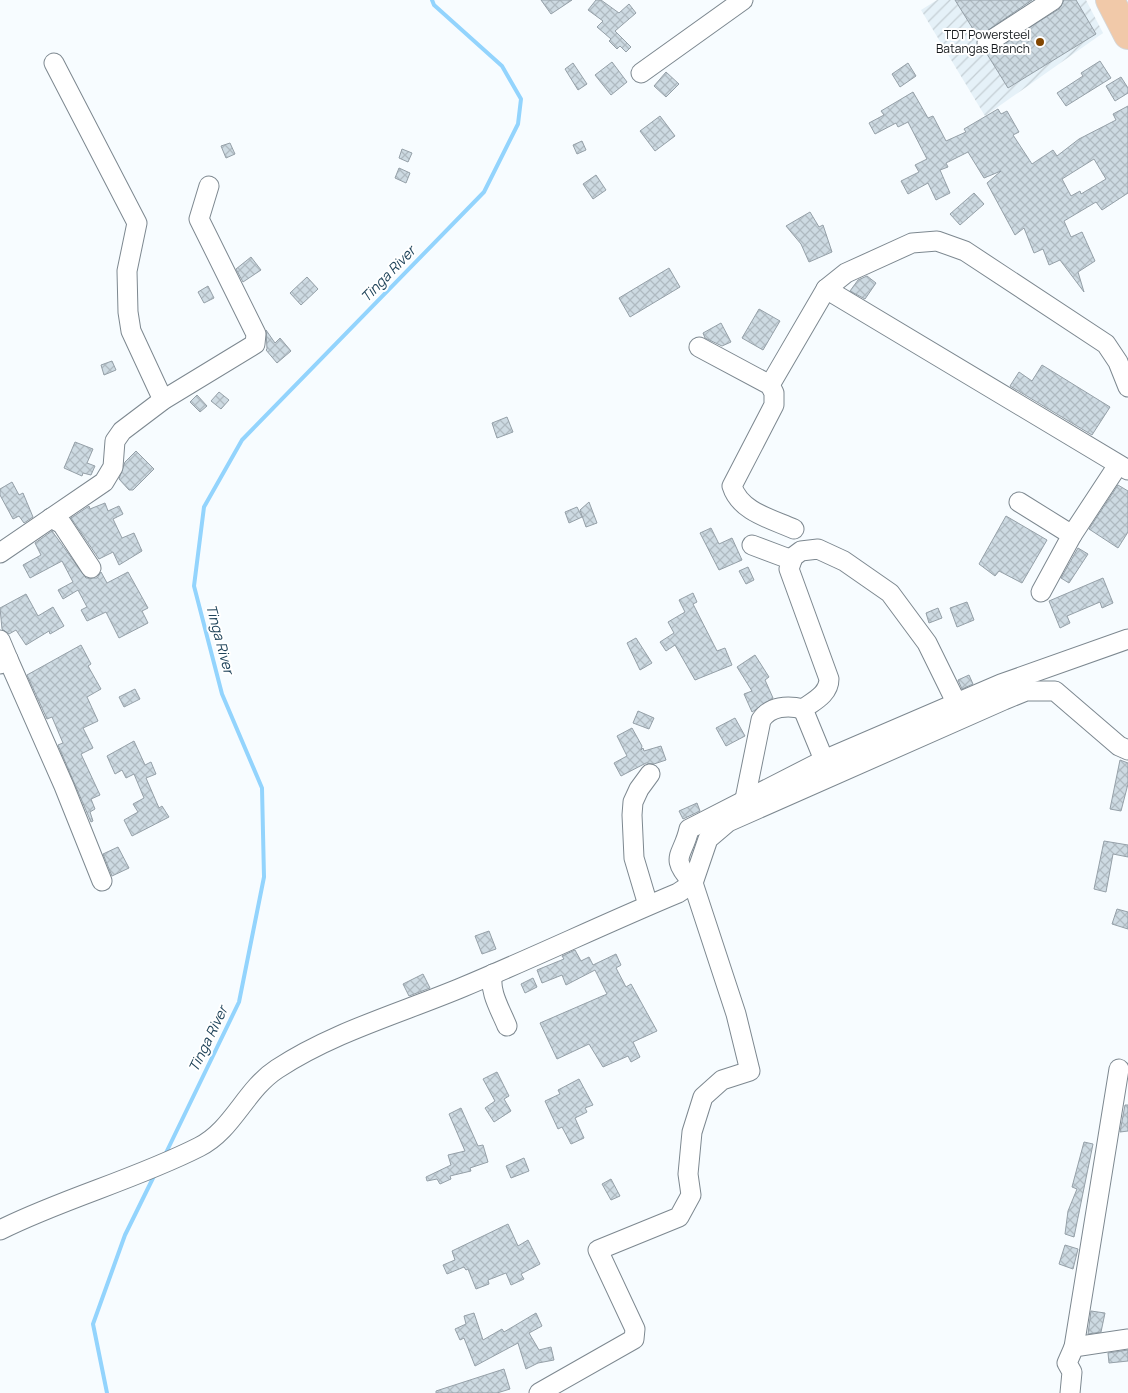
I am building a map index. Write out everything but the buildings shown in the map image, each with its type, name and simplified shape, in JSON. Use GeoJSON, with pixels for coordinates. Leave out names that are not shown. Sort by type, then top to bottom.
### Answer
{"type":"FeatureCollection","features":[{"type":"Feature","properties":{"kind":"highway"},"geometry":{"type":"LineString","coordinates":[[1110,0],[1128,35]]}},
{"type":"Feature","properties":{"kind":"street"},"geometry":{"type":"LineString","coordinates":[[641,72],[743,0]]}},
{"type":"Feature","properties":{"kind":"street"},"geometry":{"type":"LineString","coordinates":[[987,43],[1053,0]]}},
{"type":"Feature","properties":{"kind":"street"},"geometry":{"type":"LineString","coordinates":[[54,63],[137,223],[128,271],[128,312],[132,332],[164,400]]}},
{"type":"Feature","properties":{"kind":"street"},"geometry":{"type":"LineString","coordinates":[[0,553],[104,482],[113,467],[115,441],[119,434],[164,400],[255,344],[256,334],[199,219],[209,186]]}},
{"type":"Feature","properties":{"kind":"street"},"geometry":{"type":"LineString","coordinates":[[770,385],[826,289],[846,273],[912,243],[936,242],[965,251],[1106,344],[1118,362],[1128,387]]}},
{"type":"Feature","properties":{"kind":"street"},"geometry":{"type":"LineString","coordinates":[[826,289],[1123,468],[1072,535],[1041,592]]}},
{"type":"Feature","properties":{"kind":"street"},"geometry":{"type":"LineString","coordinates":[[699,347],[770,385],[774,393],[774,405],[732,486],[735,496],[742,505],[794,530]]}},
{"type":"Feature","properties":{"kind":"street"},"geometry":{"type":"LineString","coordinates":[[1020,502],[1072,535]]}},
{"type":"Feature","properties":{"kind":"street"},"geometry":{"type":"LineString","coordinates":[[51,518],[62,524],[91,568]]}},
{"type":"Feature","properties":{"kind":"street"},"geometry":{"type":"LineString","coordinates":[[752,545],[792,560]]}},
{"type":"Feature","properties":{"kind":"street"},"geometry":{"type":"LineString","coordinates":[[745,799],[761,720],[765,714],[776,709],[791,706],[802,709],[824,694],[829,686],[829,679],[789,569],[792,560],[801,551],[818,549],[844,561],[890,593],[927,644],[957,704]]}},
{"type":"Feature","properties":{"kind":"street"},"geometry":{"type":"LineString","coordinates":[[550,1390],[634,1339],[635,1329],[598,1250],[679,1217],[691,1196],[688,1174],[692,1132],[703,1097],[722,1080],[750,1071],[736,1014],[693,883],[683,872],[678,855],[687,839],[689,829],[824,760],[1001,684],[1128,639]]}},
{"type":"Feature","properties":{"kind":"street"},"geometry":{"type":"LineString","coordinates":[[0,640],[4,662],[64,786],[102,881]]}},
{"type":"Feature","properties":{"kind":"street"},"geometry":{"type":"LineString","coordinates":[[0,1230],[198,1148],[222,1131],[250,1094],[277,1070],[321,1045],[493,974],[678,893],[693,883],[708,839],[728,822],[951,722],[1026,691],[1055,691],[1119,746],[1128,750]]}},
{"type":"Feature","properties":{"kind":"street"},"geometry":{"type":"LineString","coordinates":[[802,709],[824,760]]}},
{"type":"Feature","properties":{"kind":"street"},"geometry":{"type":"LineString","coordinates":[[648,905],[634,858],[632,815],[633,802],[639,789],[650,774]]}},
{"type":"Feature","properties":{"kind":"street"},"geometry":{"type":"LineString","coordinates":[[493,974],[491,980],[494,992],[507,1026]]}},
{"type":"Feature","properties":{"kind":"street"},"geometry":{"type":"LineString","coordinates":[[1070,1393],[1072,1372],[1067,1363],[1074,1347],[1119,1069]]}},
{"type":"Feature","properties":{"kind":"street"},"geometry":{"type":"LineString","coordinates":[[1074,1347],[1128,1339]]}},
{"type":"Feature","properties":{"kind":"shaded area"},"geometry":{"type":"Polygon","coordinates":[[[937,0],[1086,0],[1103,33],[985,116],[921,10],[937,0]]]}},
{"type":"Feature","properties":{"kind":"waterway","name":"Tinga River"},"geometry":{"type":"LineString","coordinates":[[164,1157],[239,1002],[264,877],[262,788],[222,694],[194,586],[204,507],[242,440],[484,192],[518,124],[521,99],[502,66],[434,5],[432,0]]}},
{"type":"Feature","properties":{"kind":"waterway","name":"Tinga River"},"geometry":{"type":"LineString","coordinates":[[107,1393],[93,1324],[125,1235],[155,1174]]}},
{"type":"Feature","properties":{"kind":"place","name":"TDT Powersteel Batangas Branch"},"geometry":{"type":"Point","coordinates":[1040,42]}}]}
